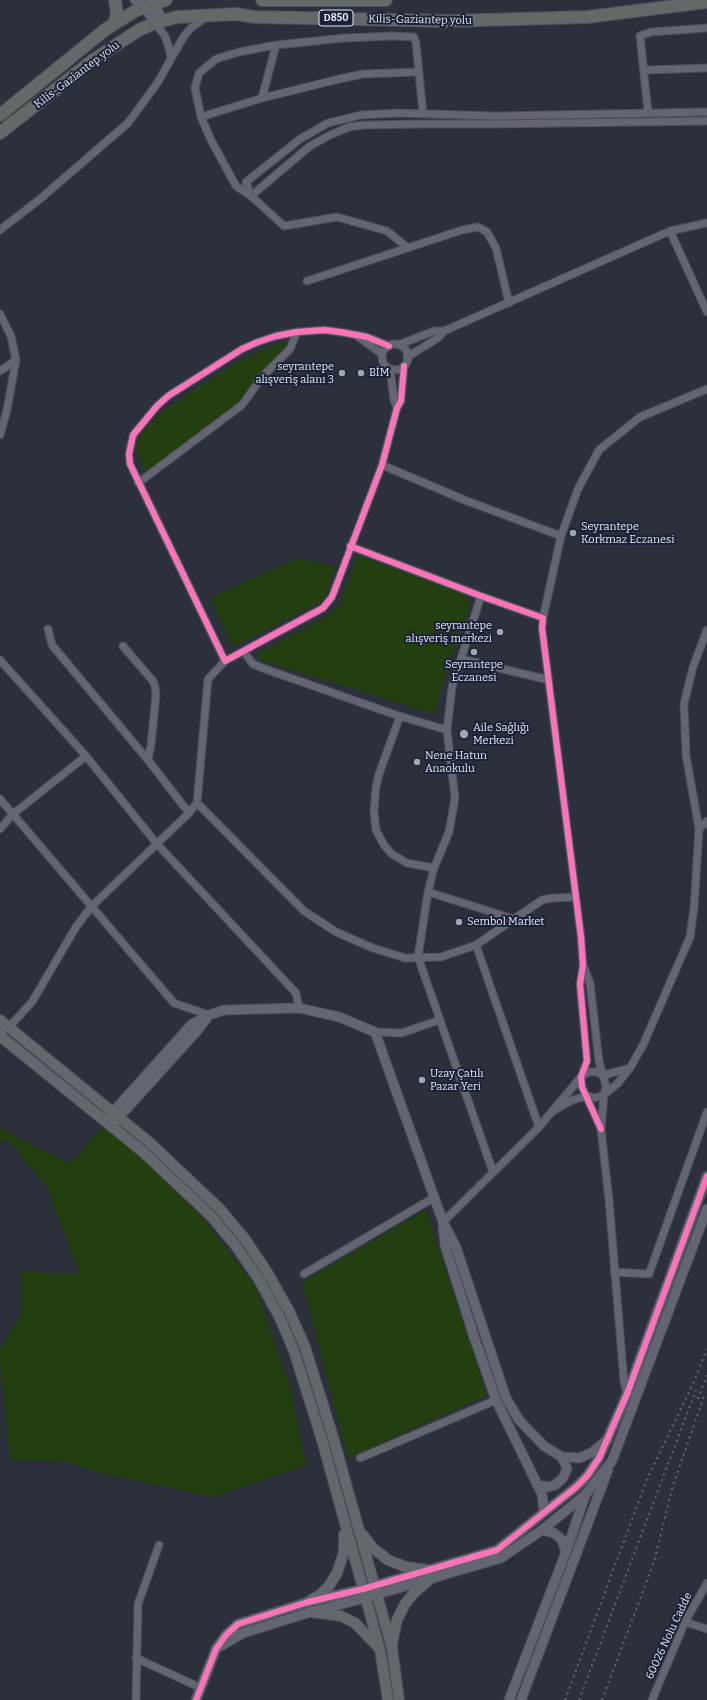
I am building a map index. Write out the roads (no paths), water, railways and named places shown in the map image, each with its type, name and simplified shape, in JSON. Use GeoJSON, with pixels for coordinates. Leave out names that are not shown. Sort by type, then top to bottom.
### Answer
{"type":"FeatureCollection","features":[{"type":"Feature","properties":{"kind":"highway"},"geometry":{"type":"LineString","coordinates":[[114,0],[117,14],[114,24]]}},
{"type":"Feature","properties":{"kind":"highway","name":"Kilis-Gaziantep yolu"},"geometry":{"type":"LineString","coordinates":[[0,115],[114,24],[146,3],[166,0]]}},
{"type":"Feature","properties":{"kind":"highway","name":"Kilis-Gaziantep yolu"},"geometry":{"type":"LineString","coordinates":[[262,0],[386,0]]}},
{"type":"Feature","properties":{"kind":"highway","name":"Kilis-Gaziantep yolu"},"geometry":{"type":"LineString","coordinates":[[0,133],[93,60],[139,30],[159,21],[177,17],[236,14],[255,16],[448,21],[587,17],[707,2]]}},
{"type":"Feature","properties":{"kind":"main road"},"geometry":{"type":"LineString","coordinates":[[0,1020],[21,1039],[149,1142],[220,1209],[245,1239],[267,1272],[289,1311],[305,1347],[333,1437],[392,1648],[399,1700]]}},
{"type":"Feature","properties":{"kind":"main road"},"geometry":{"type":"LineString","coordinates":[[0,1034],[142,1151],[212,1217],[236,1246],[258,1278],[279,1316],[294,1351],[322,1440],[380,1650],[388,1700]]}},
{"type":"Feature","properties":{"kind":"main road"},"geometry":{"type":"LineString","coordinates":[[344,1518],[344,1552],[337,1573],[329,1586],[309,1607],[341,1616],[355,1623],[380,1650]]}},
{"type":"Feature","properties":{"kind":"main road"},"geometry":{"type":"LineString","coordinates":[[359,1529],[373,1548],[388,1560],[428,1575],[405,1604],[397,1620],[392,1648]]}},
{"type":"Feature","properties":{"kind":"street"},"geometry":{"type":"LineString","coordinates":[[146,3],[159,21],[170,48],[171,58]]}},
{"type":"Feature","properties":{"kind":"street"},"geometry":{"type":"LineString","coordinates":[[0,230],[40,199],[128,123],[158,82],[171,58],[192,27],[210,15]]}},
{"type":"Feature","properties":{"kind":"street"},"geometry":{"type":"LineString","coordinates":[[648,112],[640,36],[651,32],[707,28]]}},
{"type":"Feature","properties":{"kind":"street"},"geometry":{"type":"LineString","coordinates":[[408,248],[387,231],[337,217],[284,226],[251,196],[236,186],[211,140],[201,117],[195,88],[199,73],[216,59],[239,52],[276,45],[344,38],[393,36],[414,37],[416,43],[423,114]]}},
{"type":"Feature","properties":{"kind":"street"},"geometry":{"type":"LineString","coordinates":[[262,98],[276,45]]}},
{"type":"Feature","properties":{"kind":"street"},"geometry":{"type":"LineString","coordinates":[[644,70],[707,68]]}},
{"type":"Feature","properties":{"kind":"street"},"geometry":{"type":"LineString","coordinates":[[201,117],[262,98],[363,74],[419,72]]}},
{"type":"Feature","properties":{"kind":"street"},"geometry":{"type":"LineString","coordinates":[[251,196],[246,182],[300,139],[328,123],[361,115],[397,113],[496,116],[707,112]]}},
{"type":"Feature","properties":{"kind":"street"},"geometry":{"type":"LineString","coordinates":[[251,196],[310,146],[349,127],[364,125],[422,124],[707,121]]}},
{"type":"Feature","properties":{"kind":"street"},"geometry":{"type":"LineString","coordinates":[[224,662],[138,484],[130,464],[130,444],[138,427],[157,406],[182,386],[242,349],[276,336],[297,332],[324,330],[367,337],[389,346],[398,345],[434,331],[444,331],[670,231],[707,223]]}},
{"type":"Feature","properties":{"kind":"street"},"geometry":{"type":"LineString","coordinates":[[307,281],[462,230],[478,227],[487,232],[496,248],[509,302]]}},
{"type":"Feature","properties":{"kind":"street"},"geometry":{"type":"LineString","coordinates":[[670,231],[707,312]]}},
{"type":"Feature","properties":{"kind":"street"},"geometry":{"type":"LineString","coordinates":[[0,314],[11,336],[16,360],[7,410],[0,435]]}},
{"type":"Feature","properties":{"kind":"street"},"geometry":{"type":"LineString","coordinates":[[0,1034],[9,1027],[32,1002],[76,927],[92,907],[197,803],[208,679],[224,662],[323,608],[332,597],[350,546],[382,465],[397,408],[401,401],[404,366],[407,357],[438,338],[444,331]]}},
{"type":"Feature","properties":{"kind":"street"},"geometry":{"type":"LineString","coordinates":[[138,484],[242,405],[262,377],[290,349],[297,332]]}},
{"type":"Feature","properties":{"kind":"street"},"geometry":{"type":"LineString","coordinates":[[357,336],[382,354]]}},
{"type":"Feature","properties":{"kind":"street"},"geometry":{"type":"LineString","coordinates":[[398,345],[404,350],[407,357]]}},
{"type":"Feature","properties":{"kind":"street"},"geometry":{"type":"LineString","coordinates":[[389,346],[382,354],[383,363],[390,369],[398,370],[404,366]]}},
{"type":"Feature","properties":{"kind":"street"},"geometry":{"type":"LineString","coordinates":[[0,372],[16,360]]}},
{"type":"Feature","properties":{"kind":"street"},"geometry":{"type":"LineString","coordinates":[[390,369],[397,408]]}},
{"type":"Feature","properties":{"kind":"street"},"geometry":{"type":"LineString","coordinates":[[601,1129],[582,1087],[581,1077],[587,1061],[580,984],[583,965],[576,897],[542,628],[543,618],[561,536],[578,489],[599,450],[640,417],[707,389]]}},
{"type":"Feature","properties":{"kind":"street"},"geometry":{"type":"LineString","coordinates":[[382,465],[561,536]]}},
{"type":"Feature","properties":{"kind":"street"},"geometry":{"type":"LineString","coordinates":[[350,546],[543,618]]}},
{"type":"Feature","properties":{"kind":"street"},"geometry":{"type":"LineString","coordinates":[[481,596],[452,687],[447,730],[455,798],[448,832],[434,868],[428,892],[418,957],[493,1172]]}},
{"type":"Feature","properties":{"kind":"street"},"geometry":{"type":"LineString","coordinates":[[48,628],[52,645],[148,760],[188,813]]}},
{"type":"Feature","properties":{"kind":"street"},"geometry":{"type":"LineString","coordinates":[[553,1111],[572,1100],[587,1096],[595,1098],[604,1095],[618,1083],[630,1068],[643,1045],[690,937],[694,908],[700,829],[686,755],[684,704],[693,667],[707,630]]}},
{"type":"Feature","properties":{"kind":"street"},"geometry":{"type":"LineString","coordinates":[[123,646],[153,681],[155,686],[155,705],[148,760]]}},
{"type":"Feature","properties":{"kind":"street"},"geometry":{"type":"LineString","coordinates":[[244,652],[253,664],[265,669],[400,716],[447,730]]}},
{"type":"Feature","properties":{"kind":"street"},"geometry":{"type":"LineString","coordinates":[[461,659],[549,680]]}},
{"type":"Feature","properties":{"kind":"street"},"geometry":{"type":"LineString","coordinates":[[0,660],[86,756],[157,844],[296,993],[299,1008]]}},
{"type":"Feature","properties":{"kind":"street"},"geometry":{"type":"LineString","coordinates":[[400,716],[379,774],[376,787],[374,810],[376,830],[384,845],[392,854],[407,863],[434,868]]}},
{"type":"Feature","properties":{"kind":"street"},"geometry":{"type":"LineString","coordinates":[[0,829],[13,814],[86,756]]}},
{"type":"Feature","properties":{"kind":"street"},"geometry":{"type":"LineString","coordinates":[[0,799],[174,1003],[209,1015]]}},
{"type":"Feature","properties":{"kind":"street"},"geometry":{"type":"LineString","coordinates":[[197,803],[304,911],[336,932],[373,948],[405,958],[441,957],[476,945],[542,900],[576,897]]}},
{"type":"Feature","properties":{"kind":"street"},"geometry":{"type":"LineString","coordinates":[[700,829],[707,821]]}},
{"type":"Feature","properties":{"kind":"street"},"geometry":{"type":"LineString","coordinates":[[428,892],[514,919]]}},
{"type":"Feature","properties":{"kind":"street"},"geometry":{"type":"LineString","coordinates":[[476,945],[539,1126]]}},
{"type":"Feature","properties":{"kind":"street"},"geometry":{"type":"LineString","coordinates":[[583,965],[590,983],[599,1061],[606,1086],[601,1129],[609,1200],[624,1382],[627,1394]]}},
{"type":"Feature","properties":{"kind":"street"},"geometry":{"type":"LineString","coordinates":[[108,1124],[197,1031],[209,1015],[224,1010],[299,1008],[339,1017],[375,1032],[402,1033],[439,1020]]}},
{"type":"Feature","properties":{"kind":"street"},"geometry":{"type":"LineString","coordinates":[[375,1032],[443,1222],[456,1246],[506,1398],[519,1420],[544,1446],[562,1457],[579,1458],[593,1452],[608,1439]]}},
{"type":"Feature","properties":{"kind":"street"},"geometry":{"type":"LineString","coordinates":[[544,1512],[542,1494],[496,1400],[474,1337],[445,1245],[443,1222],[539,1126],[581,1077],[588,1072],[596,1072],[604,1075],[630,1068]]}},
{"type":"Feature","properties":{"kind":"street"},"geometry":{"type":"LineString","coordinates":[[614,1272],[649,1274],[707,1112]]}},
{"type":"Feature","properties":{"kind":"street"},"geometry":{"type":"LineString","coordinates":[[509,1700],[566,1552],[599,1458],[627,1394],[707,1176]]}},
{"type":"Feature","properties":{"kind":"street"},"geometry":{"type":"LineString","coordinates":[[304,1274],[435,1197]]}},
{"type":"Feature","properties":{"kind":"street"},"geometry":{"type":"LineString","coordinates":[[521,1700],[707,1209]]}},
{"type":"Feature","properties":{"kind":"street"},"geometry":{"type":"LineString","coordinates":[[360,1458],[496,1400]]}},
{"type":"Feature","properties":{"kind":"street"},"geometry":{"type":"LineString","coordinates":[[537,1484],[548,1487],[555,1485],[563,1478],[566,1469],[562,1457]]}},
{"type":"Feature","properties":{"kind":"street"},"geometry":{"type":"LineString","coordinates":[[428,1575],[497,1550],[587,1476],[599,1458]]}},
{"type":"Feature","properties":{"kind":"street"},"geometry":{"type":"LineString","coordinates":[[196,1700],[216,1649],[243,1633],[309,1607],[428,1575],[502,1558],[542,1530],[585,1496],[612,1461]]}},
{"type":"Feature","properties":{"kind":"street"},"geometry":{"type":"LineString","coordinates":[[542,1530],[554,1533],[562,1540],[566,1552]]}},
{"type":"Feature","properties":{"kind":"street"},"geometry":{"type":"LineString","coordinates":[[136,1700],[138,1604],[159,1546]]}},
{"type":"Feature","properties":{"kind":"street","name":"60026 Nolu Cadde"},"geometry":{"type":"LineString","coordinates":[[652,1700],[685,1622],[707,1583]]}},
{"type":"Feature","properties":{"kind":"street"},"geometry":{"type":"LineString","coordinates":[[685,1622],[707,1629]]}},
{"type":"Feature","properties":{"kind":"street"},"geometry":{"type":"LineString","coordinates":[[136,1658],[201,1688]]}},
{"type":"Feature","properties":{"kind":"railway"},"geometry":{"type":"LineString","coordinates":[[565,1700],[647,1479],[693,1384],[707,1349]]}},
{"type":"Feature","properties":{"kind":"railway"},"geometry":{"type":"LineString","coordinates":[[698,1399],[707,1375]]}},
{"type":"Feature","properties":{"kind":"railway"},"geometry":{"type":"LineString","coordinates":[[579,1700],[696,1390]]}},
{"type":"Feature","properties":{"kind":"railway"},"geometry":{"type":"LineString","coordinates":[[602,1700],[654,1562],[672,1489],[705,1393]]}},
{"type":"Feature","properties":{"kind":"place","name":"seyrantepe alışveriş alanı 3"},"geometry":{"type":"Point","coordinates":[342,373]}},
{"type":"Feature","properties":{"kind":"place","name":"BİM"},"geometry":{"type":"Point","coordinates":[361,373]}},
{"type":"Feature","properties":{"kind":"place","name":"Seyrantepe Korkmaz Eczanesi"},"geometry":{"type":"Point","coordinates":[573,533]}},
{"type":"Feature","properties":{"kind":"place","name":"seyrantepe alışveriş merkezi"},"geometry":{"type":"Point","coordinates":[500,632]}},
{"type":"Feature","properties":{"kind":"place","name":"Seyrantepe Eczanesi"},"geometry":{"type":"Point","coordinates":[474,652]}},
{"type":"Feature","properties":{"kind":"place","name":"Aile Sağlığı Merkezi"},"geometry":{"type":"Point","coordinates":[464,734]}},
{"type":"Feature","properties":{"kind":"place","name":"Nene Hatun Anaokulu"},"geometry":{"type":"Point","coordinates":[417,762]}},
{"type":"Feature","properties":{"kind":"place","name":"Sembol Market"},"geometry":{"type":"Point","coordinates":[459,922]}},
{"type":"Feature","properties":{"kind":"place","name":"Uzay Çatılı Pazar Yeri"},"geometry":{"type":"Point","coordinates":[422,1080]}}]}
